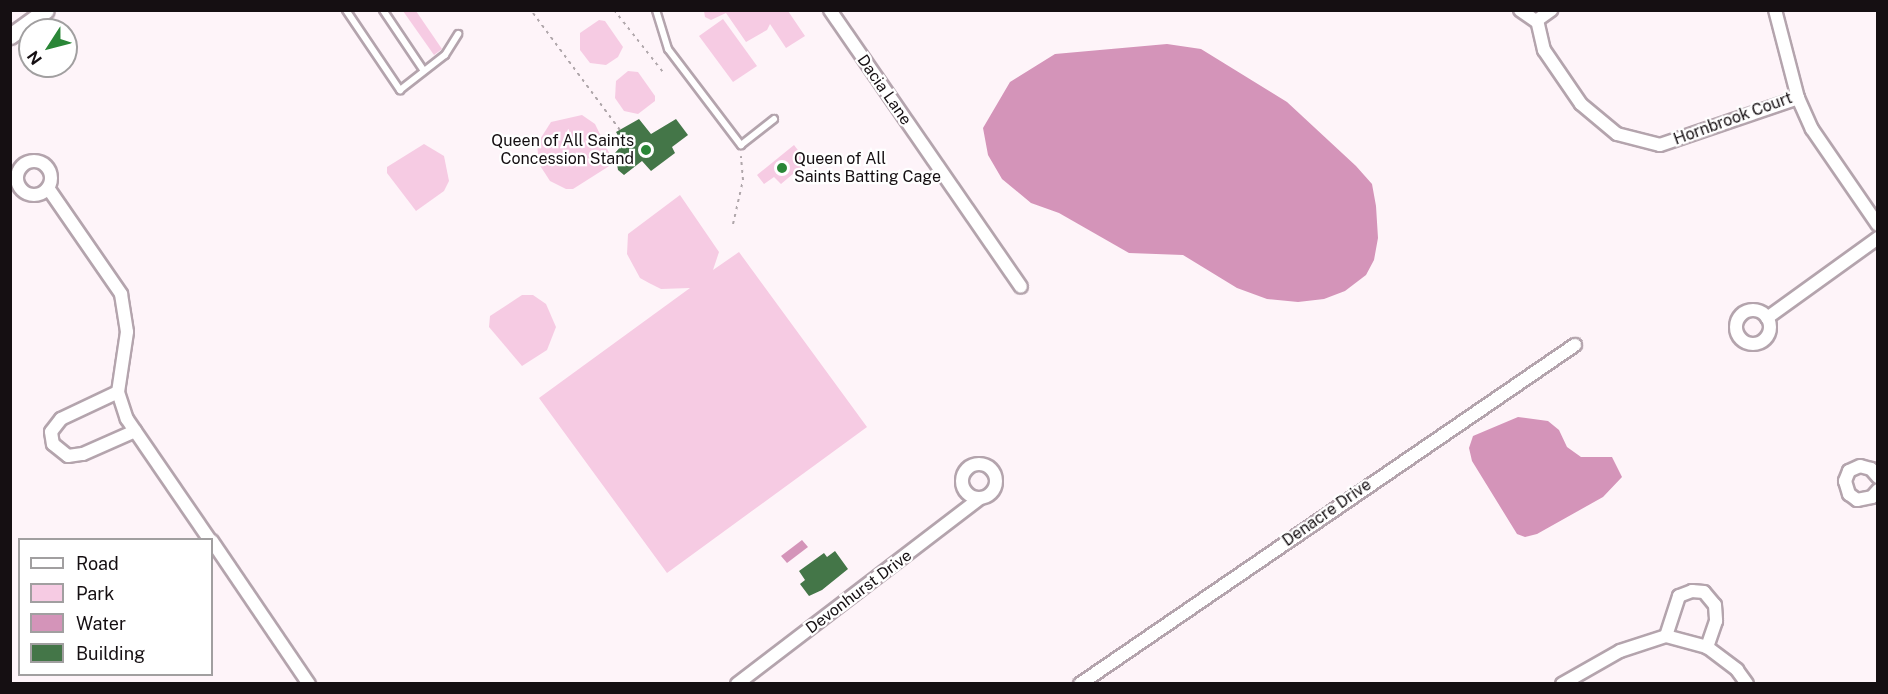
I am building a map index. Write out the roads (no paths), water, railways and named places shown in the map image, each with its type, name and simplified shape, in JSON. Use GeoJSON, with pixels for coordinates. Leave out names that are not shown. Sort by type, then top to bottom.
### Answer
{"type":"FeatureCollection","features":[{"type":"Feature","properties":{"kind":"street"},"geometry":{"type":"LineString","coordinates":[[10,36],[46,10]]}},
{"type":"Feature","properties":{"kind":"street","name":"Dacia Lane"},"geometry":{"type":"LineString","coordinates":[[830,10],[1021,287]]}},
{"type":"Feature","properties":{"kind":"street"},"geometry":{"type":"LineString","coordinates":[[1520,10],[1526,18],[1537,20],[1551,10]]}},
{"type":"Feature","properties":{"kind":"street","name":"Hornbrook Court"},"geometry":{"type":"LineString","coordinates":[[1537,20],[1544,50],[1581,104],[1617,134],[1633,141],[1660,145],[1676,142],[1798,98],[1775,10]]}},
{"type":"Feature","properties":{"kind":"street"},"geometry":{"type":"LineString","coordinates":[[1798,98],[1812,129],[1878,225]]}},
{"type":"Feature","properties":{"kind":"street"},"geometry":{"type":"LineString","coordinates":[[48,188],[121,294],[127,333],[118,392],[135,431],[209,538]]}},
{"type":"Feature","properties":{"kind":"street"},"geometry":{"type":"LineString","coordinates":[[1767,318],[1878,238]]}},
{"type":"Feature","properties":{"kind":"street","name":"Denacre Drive"},"geometry":{"type":"LineString","coordinates":[[1080,684],[1575,345]]}},
{"type":"Feature","properties":{"kind":"street"},"geometry":{"type":"LineString","coordinates":[[118,392],[62,419],[51,432],[52,444],[68,456],[83,454],[135,431]]}},
{"type":"Feature","properties":{"kind":"street"},"geometry":{"type":"LineString","coordinates":[[1877,473],[1868,467],[1856,467],[1847,474],[1845,486],[1857,500],[1872,497],[1878,490]]}},
{"type":"Feature","properties":{"kind":"street","name":"Devonhurst Drive"},"geometry":{"type":"LineString","coordinates":[[737,684],[979,499]]}},
{"type":"Feature","properties":{"kind":"street"},"geometry":{"type":"LineString","coordinates":[[213,544],[309,684]]}},
{"type":"Feature","properties":{"kind":"street"},"geometry":{"type":"LineString","coordinates":[[1666,636],[1679,596],[1692,591],[1704,592],[1715,605],[1716,621],[1707,647]]}},
{"type":"Feature","properties":{"kind":"street"},"geometry":{"type":"LineString","coordinates":[[1562,684],[1620,651],[1666,636],[1707,647],[1737,670],[1747,684]]}},
{"type":"Feature","properties":{"kind":"lane"},"geometry":{"type":"LineString","coordinates":[[346,10],[400,90],[445,55],[458,34]]}},
{"type":"Feature","properties":{"kind":"lane"},"geometry":{"type":"LineString","coordinates":[[383,10],[424,70]]}},
{"type":"Feature","properties":{"kind":"lane"},"geometry":{"type":"LineString","coordinates":[[656,10],[668,48],[741,145],[774,119]]}},
{"type":"Feature","properties":{"kind":"water"},"geometry":{"type":"Polygon","coordinates":[[[1167,44],[1201,49],[1287,102],[1356,166],[1372,184],[1378,238],[1374,260],[1366,275],[1345,291],[1324,299],[1298,302],[1267,299],[1237,288],[1183,255],[1129,253],[1059,213],[1031,203],[1002,179],[988,155],[983,128],[1010,82],[1055,54],[1167,44]]]}},
{"type":"Feature","properties":{"kind":"water"},"geometry":{"type":"Polygon","coordinates":[[[1518,417],[1548,421],[1559,430],[1567,447],[1581,457],[1612,457],[1622,477],[1603,497],[1537,534],[1525,537],[1517,534],[1472,461],[1469,448],[1473,436],[1518,417]]]}},
{"type":"Feature","properties":{"kind":"water"},"geometry":{"type":"Polygon","coordinates":[[[802,540],[808,547],[787,563],[781,556],[802,540]]]}},
{"type":"Feature","properties":{"kind":"place","name":"Queen of All Saints Concession Stand"},"geometry":{"type":"Point","coordinates":[646,150]}},
{"type":"Feature","properties":{"kind":"place","name":"Queen of All Saints Batting Cage"},"geometry":{"type":"Point","coordinates":[782,168]}}]}
